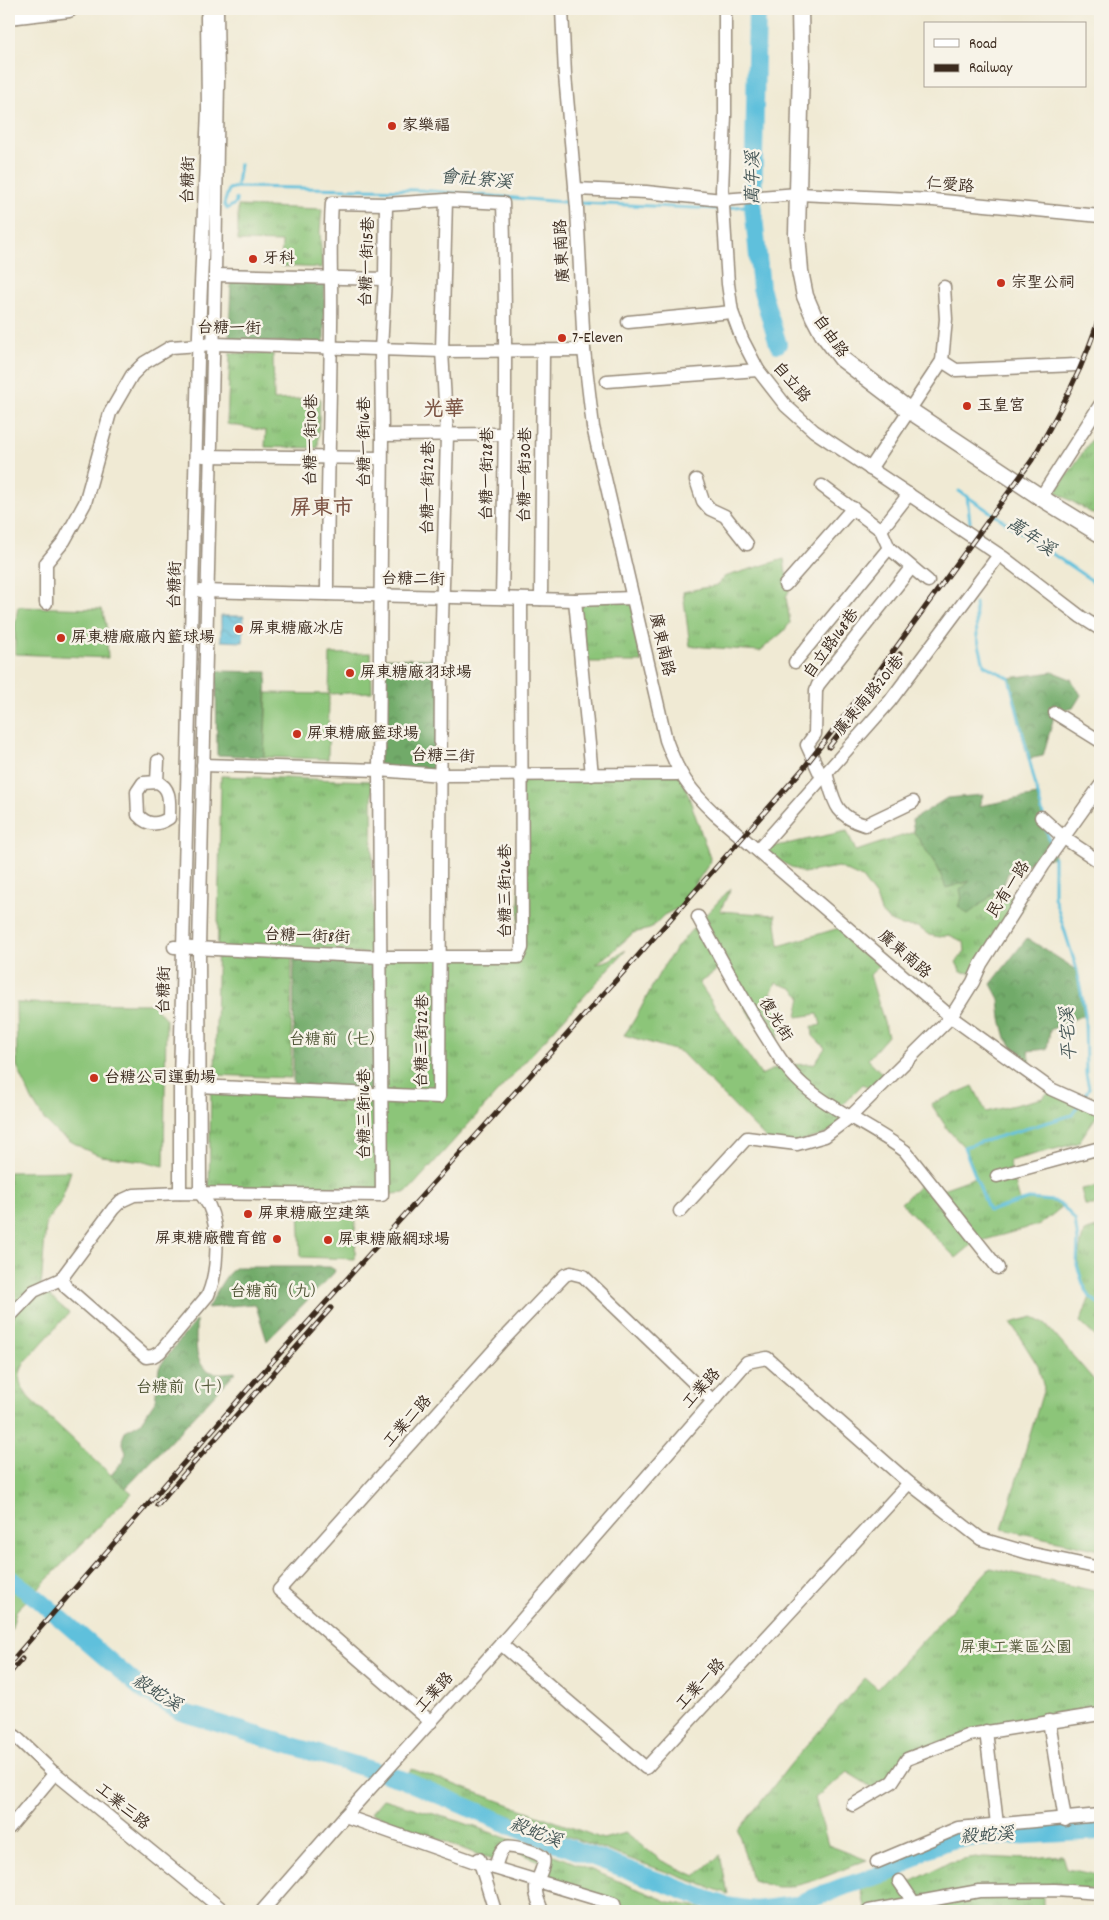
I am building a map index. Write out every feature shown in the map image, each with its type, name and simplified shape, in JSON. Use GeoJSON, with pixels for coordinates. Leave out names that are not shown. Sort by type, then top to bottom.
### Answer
{"type":"FeatureCollection","features":[{"type":"Feature","properties":{"kind":"main road"},"geometry":{"type":"LineString","coordinates":[[9,16],[69,9]]}},
{"type":"Feature","properties":{"kind":"main road","name":"自由路"},"geometry":{"type":"LineString","coordinates":[[800,9],[801,73],[797,234],[800,272],[805,296],[823,334],[842,359],[909,410],[1041,498],[1100,534]]}},
{"type":"Feature","properties":{"kind":"street","name":"台糖街"},"geometry":{"type":"LineString","coordinates":[[200,1193],[199,948],[216,275],[208,109],[207,17],[210,9]]}},
{"type":"Feature","properties":{"kind":"street","name":"台糖街"},"geometry":{"type":"LineString","coordinates":[[180,1193],[178,948],[193,591],[199,345],[218,80],[217,9]]}},
{"type":"Feature","properties":{"kind":"street","name":"廣東南路"},"geometry":{"type":"LineString","coordinates":[[562,9],[576,199],[584,350],[593,428],[666,740],[681,774],[687,785],[705,804],[951,1017],[1051,1089],[1100,1111]]}},
{"type":"Feature","properties":{"kind":"street","name":"自立路"},"geometry":{"type":"LineString","coordinates":[[725,9],[725,109],[722,201],[728,284],[732,312],[742,339],[758,370],[786,406],[814,431],[999,555],[1081,617],[1100,629]]}},
{"type":"Feature","properties":{"kind":"street","name":"仁愛路"},"geometry":{"type":"LineString","coordinates":[[576,199],[655,193],[722,201],[798,194],[933,200],[1100,216]]}},
{"type":"Feature","properties":{"kind":"street","name":"台糖一街15巷"},"geometry":{"type":"LineString","coordinates":[[381,349],[385,279],[386,204],[446,200],[503,203]]}},
{"type":"Feature","properties":{"kind":"street","name":"台糖一街22巷"},"geometry":{"type":"LineString","coordinates":[[441,775],[447,435],[442,351],[446,200]]}},
{"type":"Feature","properties":{"kind":"street","name":"台糖一街10巷"},"geometry":{"type":"LineString","coordinates":[[327,594],[332,279],[330,232],[332,203],[386,204]]}},
{"type":"Feature","properties":{"kind":"street","name":"台糖一街28巷"},"geometry":{"type":"LineString","coordinates":[[502,598],[506,434],[506,278],[503,203]]}},
{"type":"Feature","properties":{"kind":"street"},"geometry":{"type":"LineString","coordinates":[[216,275],[385,279]]}},
{"type":"Feature","properties":{"kind":"street"},"geometry":{"type":"LineString","coordinates":[[870,469],[942,361],[946,319],[944,287]]}},
{"type":"Feature","properties":{"kind":"street"},"geometry":{"type":"LineString","coordinates":[[628,322],[732,312]]}},
{"type":"Feature","properties":{"kind":"street","name":"台糖一街"},"geometry":{"type":"LineString","coordinates":[[46,602],[46,563],[64,541],[85,503],[110,413],[132,375],[158,353],[171,347],[214,344],[442,351],[584,350]]}},
{"type":"Feature","properties":{"kind":"street","name":"台糖一街16巷"},"geometry":{"type":"LineString","coordinates":[[379,770],[381,349]]}},
{"type":"Feature","properties":{"kind":"street","name":"台糖一街30巷"},"geometry":{"type":"LineString","coordinates":[[541,599],[543,350]]}},
{"type":"Feature","properties":{"kind":"street"},"geometry":{"type":"LineString","coordinates":[[942,361],[956,370],[1076,365]]}},
{"type":"Feature","properties":{"kind":"street"},"geometry":{"type":"LineString","coordinates":[[607,381],[758,370]]}},
{"type":"Feature","properties":{"kind":"street"},"geometry":{"type":"LineString","coordinates":[[1041,498],[1100,405]]}},
{"type":"Feature","properties":{"kind":"street"},"geometry":{"type":"LineString","coordinates":[[382,435],[506,434]]}},
{"type":"Feature","properties":{"kind":"street"},"geometry":{"type":"LineString","coordinates":[[196,456],[381,458]]}},
{"type":"Feature","properties":{"kind":"street"},"geometry":{"type":"LineString","coordinates":[[696,480],[703,501],[710,509],[725,516],[747,544]]}},
{"type":"Feature","properties":{"kind":"street"},"geometry":{"type":"LineString","coordinates":[[822,486],[880,530],[889,548],[928,581]]}},
{"type":"Feature","properties":{"kind":"street"},"geometry":{"type":"LineString","coordinates":[[880,530],[909,494]]}},
{"type":"Feature","properties":{"kind":"street"},"geometry":{"type":"LineString","coordinates":[[785,585],[853,508]]}},
{"type":"Feature","properties":{"kind":"street"},"geometry":{"type":"LineString","coordinates":[[795,662],[889,548]]}},
{"type":"Feature","properties":{"kind":"street","name":"廣東南路201巷"},"geometry":{"type":"LineString","coordinates":[[758,850],[890,701],[999,555]]}},
{"type":"Feature","properties":{"kind":"street","name":"自立路168巷"},"geometry":{"type":"LineString","coordinates":[[824,776],[808,745],[815,734],[816,690],[818,685],[912,568]]}},
{"type":"Feature","properties":{"kind":"street","name":"台糖二街"},"geometry":{"type":"LineString","coordinates":[[193,591],[575,600],[633,598]]}},
{"type":"Feature","properties":{"kind":"street"},"geometry":{"type":"LineString","coordinates":[[521,599],[522,776]]}},
{"type":"Feature","properties":{"kind":"street"},"geometry":{"type":"LineString","coordinates":[[575,600],[592,775]]}},
{"type":"Feature","properties":{"kind":"street"},"geometry":{"type":"LineString","coordinates":[[1055,713],[1100,741]]}},
{"type":"Feature","properties":{"kind":"street"},"geometry":{"type":"LineString","coordinates":[[157,782],[158,761]]}},
{"type":"Feature","properties":{"kind":"street","name":"台糖三街"},"geometry":{"type":"LineString","coordinates":[[203,765],[379,770],[441,775],[681,774]]}},
{"type":"Feature","properties":{"kind":"street","name":"台糖三街16巷"},"geometry":{"type":"LineString","coordinates":[[180,1193],[382,1195],[379,770]]}},
{"type":"Feature","properties":{"kind":"street","name":"台糖三街22巷"},"geometry":{"type":"LineString","coordinates":[[199,1086],[439,1098],[441,775]]}},
{"type":"Feature","properties":{"kind":"street","name":"台糖三街26巷"},"geometry":{"type":"LineString","coordinates":[[440,957],[518,957],[522,948],[522,776]]}},
{"type":"Feature","properties":{"kind":"street"},"geometry":{"type":"LineString","coordinates":[[824,776],[838,810],[854,822],[864,825],[913,802]]}},
{"type":"Feature","properties":{"kind":"street","name":"民有一路"},"geometry":{"type":"LineString","coordinates":[[951,1017],[973,982],[981,964],[1046,862],[1100,786]]}},
{"type":"Feature","properties":{"kind":"street"},"geometry":{"type":"LineString","coordinates":[[1041,817],[1064,838],[1100,862]]}},
{"type":"Feature","properties":{"kind":"street","name":"復光街"},"geometry":{"type":"LineString","coordinates":[[698,917],[742,998],[782,1061],[803,1084],[850,1118],[887,1137],[905,1150],[998,1268]]}},
{"type":"Feature","properties":{"kind":"street","name":"台糖一街8街"},"geometry":{"type":"LineString","coordinates":[[178,948],[440,957]]}},
{"type":"Feature","properties":{"kind":"street"},"geometry":{"type":"LineString","coordinates":[[680,1211],[747,1138],[797,1144],[825,1136],[850,1118],[951,1017]]}},
{"type":"Feature","properties":{"kind":"street"},"geometry":{"type":"LineString","coordinates":[[997,1176],[1100,1148]]}},
{"type":"Feature","properties":{"kind":"street"},"geometry":{"type":"LineString","coordinates":[[9,1317],[34,1291],[61,1279],[121,1201],[134,1195],[180,1193]]}},
{"type":"Feature","properties":{"kind":"street"},"geometry":{"type":"LineString","coordinates":[[61,1279],[66,1287],[146,1357],[160,1352],[208,1295],[213,1284],[216,1261],[213,1219],[200,1193]]}},
{"type":"Feature","properties":{"kind":"street","name":"工業二路"},"geometry":{"type":"LineString","coordinates":[[431,1722],[279,1590],[503,1340],[565,1276],[571,1273],[583,1276],[712,1400]]}},
{"type":"Feature","properties":{"kind":"street","name":"工業路"},"geometry":{"type":"LineString","coordinates":[[345,1816],[501,1644],[747,1362],[766,1358],[908,1483],[981,1539],[1029,1553],[1100,1568]]}},
{"type":"Feature","properties":{"kind":"street","name":"工業一路"},"geometry":{"type":"LineString","coordinates":[[501,1644],[646,1768],[908,1483]]}},
{"type":"Feature","properties":{"kind":"street"},"geometry":{"type":"LineString","coordinates":[[853,1805],[892,1782],[908,1759],[969,1735],[1100,1714]]}},
{"type":"Feature","properties":{"kind":"street"},"geometry":{"type":"LineString","coordinates":[[1050,1721],[1065,1820]]}},
{"type":"Feature","properties":{"kind":"street"},"geometry":{"type":"LineString","coordinates":[[986,1731],[997,1824]]}},
{"type":"Feature","properties":{"kind":"street","name":"工業三路"},"geometry":{"type":"LineString","coordinates":[[15,1736],[55,1774],[224,1911]]}},
{"type":"Feature","properties":{"kind":"street"},"geometry":{"type":"LineString","coordinates":[[9,1828],[55,1774]]}},
{"type":"Feature","properties":{"kind":"street"},"geometry":{"type":"LineString","coordinates":[[877,1862],[958,1828],[1065,1820],[1100,1815]]}},
{"type":"Feature","properties":{"kind":"street"},"geometry":{"type":"LineString","coordinates":[[262,1911],[345,1816],[479,1859],[495,1868],[614,1904],[616,1911]]}},
{"type":"Feature","properties":{"kind":"street"},"geometry":{"type":"LineString","coordinates":[[495,1868],[502,1850],[506,1847],[516,1847],[540,1854],[543,1858],[543,1863],[537,1881],[536,1892],[542,1911]]}},
{"type":"Feature","properties":{"kind":"street"},"geometry":{"type":"LineString","coordinates":[[479,1859],[495,1911]]}},
{"type":"Feature","properties":{"kind":"street"},"geometry":{"type":"LineString","coordinates":[[899,1881],[914,1907]]}},
{"type":"Feature","properties":{"kind":"street"},"geometry":{"type":"LineString","coordinates":[[869,1911],[914,1907],[979,1891],[1055,1890],[1100,1893]]}},
{"type":"Feature","properties":{"kind":"green space"},"geometry":{"type":"Polygon","coordinates":[[[238,206],[322,209],[320,231],[322,268],[281,266],[282,242],[238,241],[238,206]]]}},
{"type":"Feature","properties":{"kind":"green space"},"geometry":{"type":"Polygon","coordinates":[[[231,280],[325,283],[324,343],[229,341],[231,280]]]}},
{"type":"Feature","properties":{"kind":"green space"},"geometry":{"type":"Polygon","coordinates":[[[230,353],[273,354],[274,400],[320,398],[318,448],[265,447],[266,431],[227,424],[230,353]]]}},
{"type":"Feature","properties":{"kind":"green space"},"geometry":{"type":"Polygon","coordinates":[[[1100,427],[1100,518],[1056,492],[1100,427]]]}},
{"type":"Feature","properties":{"kind":"green space"},"geometry":{"type":"Polygon","coordinates":[[[784,559],[786,574],[796,577],[786,597],[790,623],[783,632],[760,651],[690,646],[683,592],[718,585],[724,577],[784,559]]]}},
{"type":"Feature","properties":{"kind":"green space"},"geometry":{"type":"Polygon","coordinates":[[[633,598],[642,662],[588,662],[575,600],[633,598]]]}},
{"type":"Feature","properties":{"kind":"green space","name":"屏東糖廠廠内籃球場"},"geometry":{"type":"Polygon","coordinates":[[[18,607],[102,609],[106,624],[108,658],[15,654],[15,625],[18,607]]]}},
{"type":"Feature","properties":{"kind":"green space","name":"屏東糖廠羽球場"},"geometry":{"type":"Polygon","coordinates":[[[371,653],[372,692],[329,694],[330,654],[371,653]]]}},
{"type":"Feature","properties":{"kind":"green space"},"geometry":{"type":"Polygon","coordinates":[[[380,658],[441,659],[441,775],[379,770],[380,658]]]}},
{"type":"Feature","properties":{"kind":"green space"},"geometry":{"type":"Polygon","coordinates":[[[216,671],[267,672],[264,757],[217,755],[216,671]]]}},
{"type":"Feature","properties":{"kind":"green space"},"geometry":{"type":"Polygon","coordinates":[[[1053,672],[1071,679],[1081,695],[1073,708],[1055,713],[1043,756],[1028,759],[1009,678],[1053,672]]]}},
{"type":"Feature","properties":{"kind":"green space","name":"屏東糖廠籃球場"},"geometry":{"type":"Polygon","coordinates":[[[267,693],[329,694],[328,759],[264,757],[267,693]]]}},
{"type":"Feature","properties":{"kind":"green space"},"geometry":{"type":"Polygon","coordinates":[[[681,774],[711,861],[680,907],[664,915],[650,929],[633,933],[610,954],[595,964],[609,960],[626,950],[410,1189],[404,1193],[382,1195],[374,1189],[366,1187],[209,1187],[211,1086],[381,1094],[381,957],[518,957],[522,776],[681,774]]]}},
{"type":"Feature","properties":{"kind":"green space"},"geometry":{"type":"Polygon","coordinates":[[[221,776],[372,781],[373,954],[292,950],[291,1078],[215,1075],[221,776]]]}},
{"type":"Feature","properties":{"kind":"green space"},"geometry":{"type":"Polygon","coordinates":[[[983,795],[979,806],[1037,795],[1054,857],[1035,861],[1008,873],[1003,887],[968,914],[958,906],[962,898],[960,890],[970,881],[946,888],[938,868],[914,832],[912,820],[947,798],[983,795]]]}},
{"type":"Feature","properties":{"kind":"green space"},"geometry":{"type":"Polygon","coordinates":[[[847,831],[856,851],[914,832],[938,868],[946,887],[971,881],[967,914],[1003,887],[1024,906],[971,973],[961,972],[956,962],[965,952],[964,942],[949,935],[940,937],[929,935],[918,927],[902,926],[888,920],[881,912],[876,897],[862,878],[838,867],[803,873],[758,850],[847,831]]]}},
{"type":"Feature","properties":{"kind":"green space"},"geometry":{"type":"Polygon","coordinates":[[[731,888],[720,911],[775,915],[779,946],[846,926],[885,960],[870,975],[888,1036],[868,1059],[888,1080],[875,1094],[863,1084],[834,1113],[847,1121],[821,1136],[774,1147],[681,1052],[624,1035],[672,954],[731,888]],[[720,968],[699,983],[761,1075],[782,1065],[814,1064],[825,1048],[813,1036],[812,1027],[821,1025],[818,1014],[797,1017],[801,997],[792,988],[776,983],[771,993],[785,1004],[778,1037],[771,1048],[720,968]]]}},
{"type":"Feature","properties":{"kind":"green space"},"geometry":{"type":"Polygon","coordinates":[[[1027,938],[1077,970],[1085,1014],[1050,1030],[1047,1049],[1028,1051],[1032,1074],[1006,1038],[1001,1019],[999,999],[991,984],[1027,938]]]}},
{"type":"Feature","properties":{"kind":"green space","name":"台糖前（七）"},"geometry":{"type":"Polygon","coordinates":[[[294,952],[381,957],[381,1094],[293,1090],[294,952]]]}},
{"type":"Feature","properties":{"kind":"green space","name":"台糖公司運動場"},"geometry":{"type":"Polygon","coordinates":[[[16,1003],[152,1004],[166,1019],[164,1166],[144,1161],[101,1156],[84,1149],[57,1133],[45,1121],[32,1100],[17,1066],[16,1003]]]}},
{"type":"Feature","properties":{"kind":"green space"},"geometry":{"type":"Polygon","coordinates":[[[973,1086],[986,1112],[1043,1098],[1051,1089],[1100,1111],[1078,1143],[1009,1161],[1020,1201],[1042,1199],[1063,1206],[1041,1224],[974,1243],[956,1258],[901,1203],[925,1181],[934,1192],[976,1177],[964,1147],[949,1131],[931,1104],[973,1086]]]}},
{"type":"Feature","properties":{"kind":"green space"},"geometry":{"type":"Polygon","coordinates":[[[71,1171],[61,1201],[46,1223],[41,1288],[69,1313],[25,1362],[20,1373],[20,1381],[29,1398],[132,1493],[16,1611],[11,1631],[9,1630],[9,1172],[71,1171]]]}},
{"type":"Feature","properties":{"kind":"green space"},"geometry":{"type":"Polygon","coordinates":[[[1100,1186],[1100,1205],[1085,1205],[1081,1189],[1100,1186]]]}},
{"type":"Feature","properties":{"kind":"green space","name":"屏東糖廠網球場"},"geometry":{"type":"Polygon","coordinates":[[[299,1209],[356,1211],[355,1259],[301,1257],[299,1209]]]}},
{"type":"Feature","properties":{"kind":"green space"},"geometry":{"type":"Polygon","coordinates":[[[1100,1227],[1100,1341],[1080,1322],[1090,1297],[1079,1272],[1078,1258],[1084,1232],[1100,1227]]]}},
{"type":"Feature","properties":{"kind":"green space","name":"台糖前（九）"},"geometry":{"type":"Polygon","coordinates":[[[238,1267],[330,1267],[335,1270],[267,1341],[256,1306],[252,1304],[207,1308],[224,1279],[238,1267]]]}},
{"type":"Feature","properties":{"kind":"green space"},"geometry":{"type":"Polygon","coordinates":[[[1033,1317],[1046,1325],[1100,1387],[1100,1550],[1002,1529],[1044,1388],[1038,1366],[1011,1323],[1033,1317]]]}},
{"type":"Feature","properties":{"kind":"green space","name":"台糖前（十）"},"geometry":{"type":"Polygon","coordinates":[[[196,1320],[197,1352],[202,1366],[208,1371],[216,1373],[236,1372],[126,1488],[111,1475],[123,1461],[126,1453],[122,1440],[125,1431],[140,1423],[155,1401],[159,1368],[196,1320]]]}},
{"type":"Feature","properties":{"kind":"green space","name":"屏東工業區公園"},"geometry":{"type":"Polygon","coordinates":[[[990,1568],[1100,1592],[1100,1707],[1043,1715],[985,1728],[913,1751],[891,1779],[873,1788],[847,1772],[815,1798],[828,1845],[867,1860],[812,1881],[789,1886],[775,1887],[752,1880],[738,1831],[790,1765],[865,1678],[878,1689],[990,1568]]]}},
{"type":"Feature","properties":{"kind":"green space"},"geometry":{"type":"Polygon","coordinates":[[[412,1769],[603,1839],[625,1833],[662,1861],[696,1876],[720,1855],[728,1894],[405,1778],[412,1769]]]}},
{"type":"Feature","properties":{"kind":"green space"},"geometry":{"type":"Polygon","coordinates":[[[383,1799],[461,1822],[565,1859],[669,1902],[700,1907],[706,1911],[623,1911],[620,1904],[613,1899],[539,1875],[543,1863],[507,1847],[497,1862],[371,1813],[383,1799]]]}},
{"type":"Feature","properties":{"kind":"green space"},"geometry":{"type":"Polygon","coordinates":[[[1062,1855],[1066,1869],[1100,1875],[1100,1890],[1043,1889],[1043,1911],[921,1911],[920,1903],[866,1911],[859,1880],[888,1867],[896,1870],[907,1884],[950,1862],[983,1857],[1025,1859],[1062,1855]]]}},
{"type":"Feature","properties":{"kind":"water"},"geometry":{"type":"Polygon","coordinates":[[[221,616],[244,616],[243,642],[221,641],[221,616]]]}},
{"type":"Feature","properties":{"kind":"waterway","name":"萬年溪"},"geometry":{"type":"LineString","coordinates":[[757,9],[753,205],[761,288],[778,344]]}},
{"type":"Feature","properties":{"kind":"waterway","name":"會社寮溪"},"geometry":{"type":"LineString","coordinates":[[237,184],[240,164]]}},
{"type":"Feature","properties":{"kind":"waterway","name":"會社寮溪"},"geometry":{"type":"LineString","coordinates":[[236,199],[236,203],[227,209],[224,204],[229,189],[237,187],[420,190],[575,203]]}},
{"type":"Feature","properties":{"kind":"waterway","name":"會社寮溪"},"geometry":{"type":"LineString","coordinates":[[581,203],[719,209]]}},
{"type":"Feature","properties":{"kind":"waterway","name":"會社寮溪"},"geometry":{"type":"LineString","coordinates":[[726,208],[753,205]]}},
{"type":"Feature","properties":{"kind":"waterway","name":"萬年溪"},"geometry":{"type":"LineString","coordinates":[[959,491],[1100,586]]}},
{"type":"Feature","properties":{"kind":"waterway","name":"平宅溪"},"geometry":{"type":"LineString","coordinates":[[967,496],[970,522]]}},
{"type":"Feature","properties":{"kind":"waterway","name":"平宅溪"},"geometry":{"type":"LineString","coordinates":[[975,603],[977,636],[984,665],[1009,678],[1043,815]]}},
{"type":"Feature","properties":{"kind":"waterway","name":"平宅溪"},"geometry":{"type":"LineString","coordinates":[[1046,828],[1052,849]]}},
{"type":"Feature","properties":{"kind":"waterway","name":"平宅溪"},"geometry":{"type":"LineString","coordinates":[[1054,857],[1054,897],[1077,970],[1085,1014],[1086,1074],[1089,1088],[1083,1099]]}},
{"type":"Feature","properties":{"kind":"waterway","name":"平宅溪"},"geometry":{"type":"LineString","coordinates":[[1079,1104],[1072,1115],[964,1147],[989,1211],[1029,1199],[1054,1201],[1063,1206],[1075,1220],[1078,1241],[1077,1265],[1083,1284],[1090,1297],[1100,1305]]}},
{"type":"Feature","properties":{"kind":"waterway","name":"殺蛇溪"},"geometry":{"type":"LineString","coordinates":[[9,1578],[38,1599],[144,1691],[181,1712],[401,1779],[524,1831],[725,1906],[756,1910],[795,1905],[845,1886],[896,1870],[924,1850],[954,1839],[1100,1831]]}},
{"type":"Feature","properties":{"kind":"railway"},"geometry":{"type":"LineString","coordinates":[[9,1664],[255,1381],[636,958],[802,770],[876,675],[1032,460],[1079,371],[1100,314]]}},
{"type":"Feature","properties":{"kind":"railway"},"geometry":{"type":"LineString","coordinates":[[829,747],[900,654]]}},
{"type":"Feature","properties":{"kind":"railway"},"geometry":{"type":"LineString","coordinates":[[157,1505],[331,1308]]}},
{"type":"Feature","properties":{"kind":"railway"},"geometry":{"type":"LineString","coordinates":[[9,1674],[22,1659]]}},
{"type":"Feature","properties":{"kind":"place","name":"家樂福"},"geometry":{"type":"Point","coordinates":[392,126]}},
{"type":"Feature","properties":{"kind":"place","name":"牙科"},"geometry":{"type":"Point","coordinates":[253,259]}},
{"type":"Feature","properties":{"kind":"place","name":"宗聖公祠"},"geometry":{"type":"Point","coordinates":[1001,283]}},
{"type":"Feature","properties":{"kind":"place","name":"7-Eleven"},"geometry":{"type":"Point","coordinates":[562,338]}},
{"type":"Feature","properties":{"kind":"place","name":"玉皇宮"},"geometry":{"type":"Point","coordinates":[967,406]}},
{"type":"Feature","properties":{"kind":"place","name":"屏東糖廠冰店"},"geometry":{"type":"Point","coordinates":[239,629]}},
{"type":"Feature","properties":{"kind":"place","name":"屏東糖廠廠内籃球場"},"geometry":{"type":"Point","coordinates":[61,638]}},
{"type":"Feature","properties":{"kind":"place","name":"屏東糖廠羽球場"},"geometry":{"type":"Point","coordinates":[350,673]}},
{"type":"Feature","properties":{"kind":"place","name":"屏東糖廠籃球場"},"geometry":{"type":"Point","coordinates":[297,734]}},
{"type":"Feature","properties":{"kind":"place","name":"台糖公司運動場"},"geometry":{"type":"Point","coordinates":[94,1078]}},
{"type":"Feature","properties":{"kind":"place","name":"屏東糖廠空建築"},"geometry":{"type":"Point","coordinates":[248,1214]}},
{"type":"Feature","properties":{"kind":"place","name":"屏東糖廠體育館"},"geometry":{"type":"Point","coordinates":[277,1239]}},
{"type":"Feature","properties":{"kind":"place","name":"屏東糖廠網球場"},"geometry":{"type":"Point","coordinates":[328,1240]}},
{"type":"Feature","properties":{"kind":"district","name":"光華"},"geometry":{"type":"Point","coordinates":[444,411]}},
{"type":"Feature","properties":{"kind":"district","name":"屏東市"},"geometry":{"type":"Point","coordinates":[322,510]}}]}
